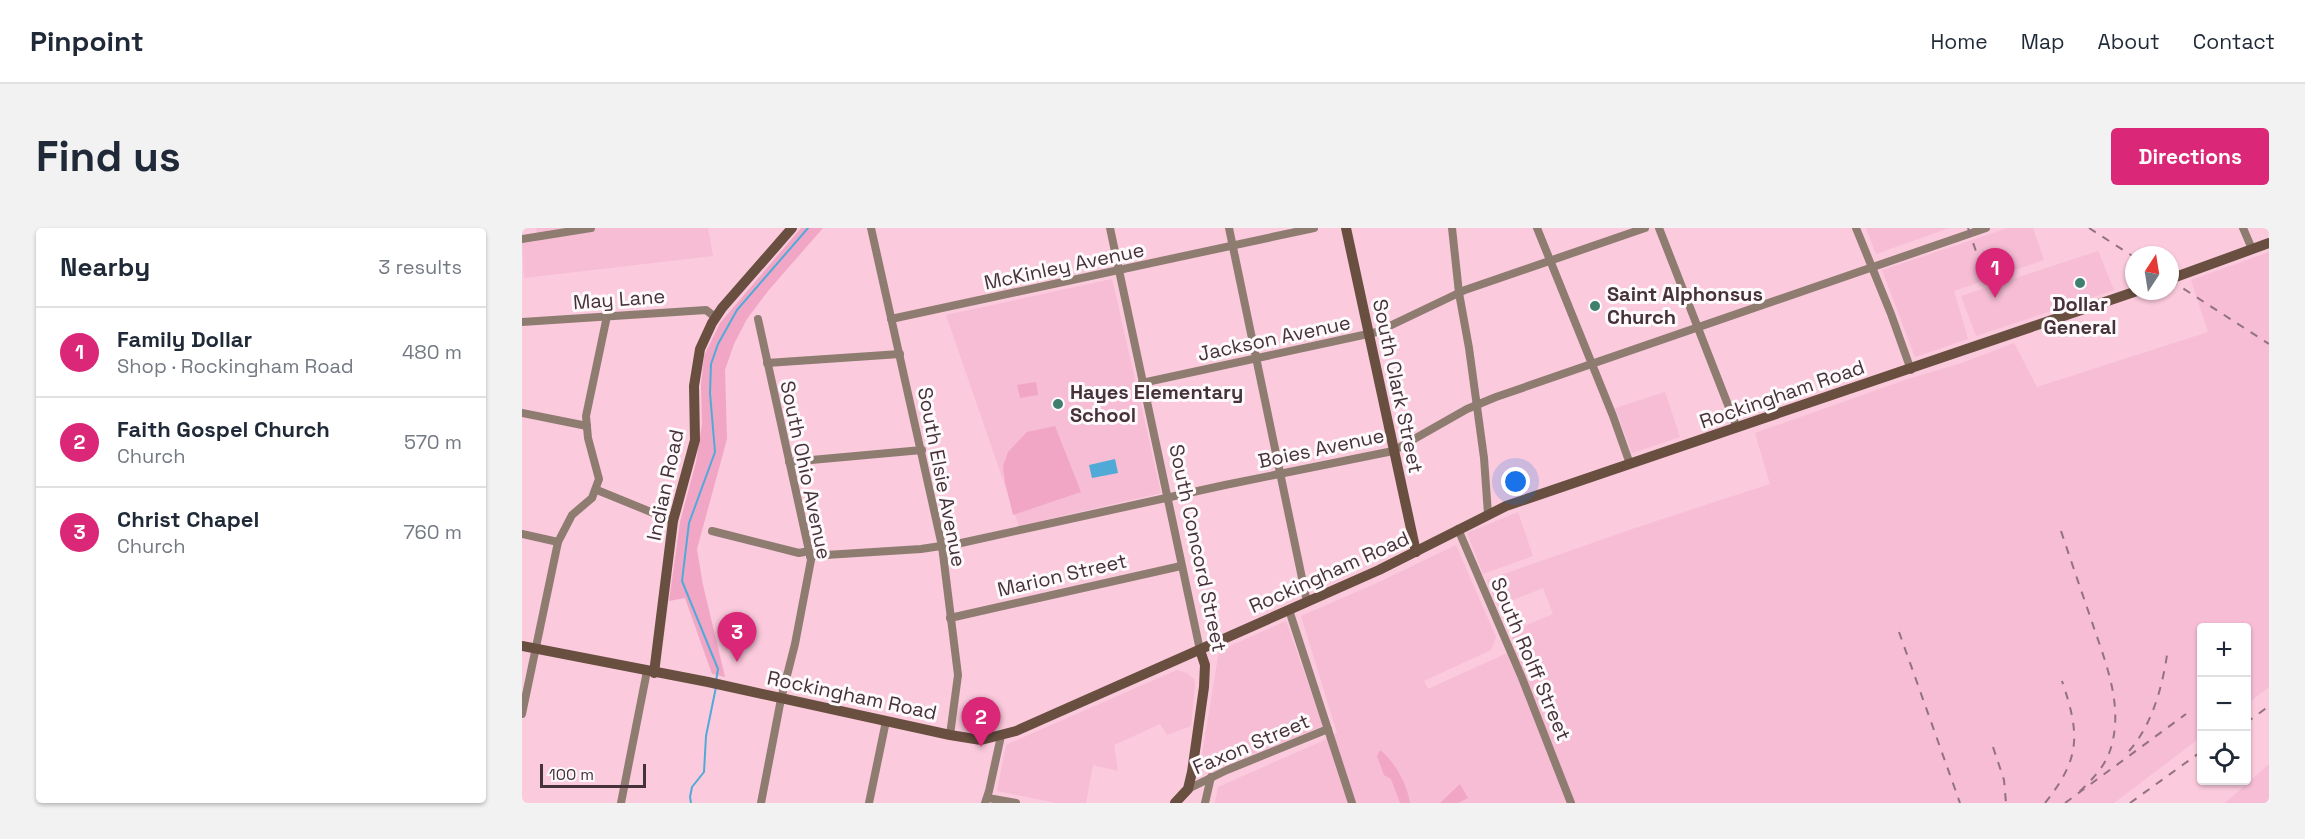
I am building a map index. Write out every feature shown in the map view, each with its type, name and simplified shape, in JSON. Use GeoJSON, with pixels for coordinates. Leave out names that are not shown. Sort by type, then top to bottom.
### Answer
{"type":"FeatureCollection","features":[{"type":"Feature","properties":{"kind":"street"},"geometry":{"type":"LineString","coordinates":[[522,239],[591,228]]}},
{"type":"Feature","properties":{"kind":"street","name":"Indian Road"},"geometry":{"type":"LineString","coordinates":[[650,672],[673,521],[694,440],[696,363],[706,334],[715,317],[792,228]]}},
{"type":"Feature","properties":{"kind":"street","name":"South Elsie Avenue"},"geometry":{"type":"LineString","coordinates":[[871,228],[942,546],[958,675],[950,735]]}},
{"type":"Feature","properties":{"kind":"street","name":"South Concord Street"},"geometry":{"type":"LineString","coordinates":[[1110,228],[1142,383],[1169,497],[1181,566],[1205,665],[1204,687],[1188,789]]}},
{"type":"Feature","properties":{"kind":"street"},"geometry":{"type":"LineString","coordinates":[[1229,228],[1306,602]]}},
{"type":"Feature","properties":{"kind":"street","name":"McKinley Avenue"},"geometry":{"type":"LineString","coordinates":[[891,319],[1314,228]]}},
{"type":"Feature","properties":{"kind":"street","name":"South Clark Street"},"geometry":{"type":"LineString","coordinates":[[1346,228],[1416,552]]}},
{"type":"Feature","properties":{"kind":"street"},"geometry":{"type":"LineString","coordinates":[[1452,228],[1488,514]]}},
{"type":"Feature","properties":{"kind":"street"},"geometry":{"type":"LineString","coordinates":[[1537,228],[1630,464]]}},
{"type":"Feature","properties":{"kind":"street","name":"Jackson Avenue"},"geometry":{"type":"LineString","coordinates":[[1142,383],[1377,332],[1459,293],[1645,228]]}},
{"type":"Feature","properties":{"kind":"street"},"geometry":{"type":"LineString","coordinates":[[1659,228],[1737,428]]}},
{"type":"Feature","properties":{"kind":"street"},"geometry":{"type":"LineString","coordinates":[[1856,228],[1911,370]]}},
{"type":"Feature","properties":{"kind":"street","name":"Boies Avenue"},"geometry":{"type":"LineString","coordinates":[[712,531],[799,553],[942,546],[1393,451],[1476,405],[1986,228]]}},
{"type":"Feature","properties":{"kind":"street"},"geometry":{"type":"LineString","coordinates":[[2243,228],[2252,249]]}},
{"type":"Feature","properties":{"kind":"street"},"geometry":{"type":"LineString","coordinates":[[2179,276],[2269,243]]}},
{"type":"Feature","properties":{"kind":"street","name":"Rockingham Road"},"geometry":{"type":"LineString","coordinates":[[522,646],[708,682],[950,735],[981,740],[1001,736],[1289,610],[1416,552],[1488,514],[2125,295]]}},
{"type":"Feature","properties":{"kind":"street","name":"May Lane"},"geometry":{"type":"LineString","coordinates":[[522,322],[706,310],[715,317]]}},
{"type":"Feature","properties":{"kind":"street"},"geometry":{"type":"LineString","coordinates":[[522,714],[558,542],[572,515],[592,498],[597,490],[598,468],[588,438],[588,406],[608,316]]}},
{"type":"Feature","properties":{"kind":"street","name":"South Ohio Avenue"},"geometry":{"type":"LineString","coordinates":[[758,319],[811,568],[780,699],[761,803]]}},
{"type":"Feature","properties":{"kind":"street"},"geometry":{"type":"LineString","coordinates":[[767,363],[900,354]]}},
{"type":"Feature","properties":{"kind":"street"},"geometry":{"type":"LineString","coordinates":[[522,413],[587,426]]}},
{"type":"Feature","properties":{"kind":"street"},"geometry":{"type":"LineString","coordinates":[[789,462],[922,450]]}},
{"type":"Feature","properties":{"kind":"street"},"geometry":{"type":"LineString","coordinates":[[597,490],[673,521]]}},
{"type":"Feature","properties":{"kind":"street","name":"South Rolff Street"},"geometry":{"type":"LineString","coordinates":[[1458,529],[1522,678],[1571,803]]}},
{"type":"Feature","properties":{"kind":"street"},"geometry":{"type":"LineString","coordinates":[[522,534],[558,542]]}},
{"type":"Feature","properties":{"kind":"street","name":"Marion Street"},"geometry":{"type":"LineString","coordinates":[[950,618],[1181,566]]}},
{"type":"Feature","properties":{"kind":"street"},"geometry":{"type":"LineString","coordinates":[[1289,610],[1352,803]]}},
{"type":"Feature","properties":{"kind":"street"},"geometry":{"type":"LineString","coordinates":[[621,803],[650,672]]}},
{"type":"Feature","properties":{"kind":"street"},"geometry":{"type":"LineString","coordinates":[[869,803],[886,721]]}},
{"type":"Feature","properties":{"kind":"street","name":"Faxon Street"},"geometry":{"type":"LineString","coordinates":[[1188,789],[1210,777],[1328,729]]}},
{"type":"Feature","properties":{"kind":"street"},"geometry":{"type":"LineString","coordinates":[[1001,736],[986,800],[1016,803]]}},
{"type":"Feature","properties":{"kind":"street"},"geometry":{"type":"LineString","coordinates":[[1205,803],[1210,777]]}},
{"type":"Feature","properties":{"kind":"street"},"geometry":{"type":"LineString","coordinates":[[1175,803],[1188,789]]}},
{"type":"Feature","properties":{"kind":"shaded area"},"geometry":{"type":"Polygon","coordinates":[[[536,228],[708,228],[713,256],[524,278],[522,243],[538,241],[536,228]]]}},
{"type":"Feature","properties":{"kind":"shaded area"},"geometry":{"type":"Polygon","coordinates":[[[801,228],[823,228],[768,291],[747,319],[734,344],[725,370],[727,439],[697,549],[703,585],[725,677],[712,674],[685,598],[669,601],[680,522],[696,462],[702,424],[701,385],[704,356],[720,323],[801,228]]]}},
{"type":"Feature","properties":{"kind":"shaded area"},"geometry":{"type":"Polygon","coordinates":[[[1866,228],[1949,228],[1876,254],[1866,228]]]}},
{"type":"Feature","properties":{"kind":"shaded area"},"geometry":{"type":"Polygon","coordinates":[[[2008,228],[2033,228],[2044,260],[1954,291],[1968,339],[1915,357],[1882,270],[2008,228]]]}},
{"type":"Feature","properties":{"kind":"shaded area"},"geometry":{"type":"Polygon","coordinates":[[[2098,251],[2114,290],[1976,336],[1961,296],[2098,251]]]}},
{"type":"Feature","properties":{"kind":"shaded area"},"geometry":{"type":"Polygon","coordinates":[[[2269,252],[2269,687],[2251,701],[2251,623],[2197,623],[2197,740],[2114,803],[1215,803],[1218,787],[1337,733],[1301,616],[1456,545],[1496,637],[1491,650],[1424,681],[1428,689],[1516,649],[1510,632],[1553,614],[1543,588],[1498,606],[1487,580],[1770,484],[1755,433],[1908,379],[1962,363],[2014,343],[2037,387],[2208,332],[2191,280],[2269,252]]]}},
{"type":"Feature","properties":{"kind":"shaded area","name":"Hayes Elementary School"},"geometry":{"type":"Polygon","coordinates":[[[1112,279],[1161,493],[1019,526],[946,315],[1112,279]]]}},
{"type":"Feature","properties":{"kind":"shaded area"},"geometry":{"type":"Polygon","coordinates":[[[1036,382],[1038,395],[1020,398],[1017,385],[1036,382]]]}},
{"type":"Feature","properties":{"kind":"shaded area"},"geometry":{"type":"Polygon","coordinates":[[[1665,392],[1680,437],[1632,453],[1615,408],[1665,392]]]}},
{"type":"Feature","properties":{"kind":"shaded area"},"geometry":{"type":"Polygon","coordinates":[[[1055,426],[1081,492],[1013,515],[1003,466],[1008,452],[1027,432],[1055,426]]]}},
{"type":"Feature","properties":{"kind":"shaded area"},"geometry":{"type":"Polygon","coordinates":[[[1518,512],[1533,556],[1483,574],[1467,533],[1518,512]]]}},
{"type":"Feature","properties":{"kind":"shaded area"},"geometry":{"type":"Polygon","coordinates":[[[1286,621],[1323,726],[1211,771],[1200,766],[1219,651],[1286,621]]]}},
{"type":"Feature","properties":{"kind":"shaded area"},"geometry":{"type":"Polygon","coordinates":[[[1177,670],[1187,673],[1194,679],[1191,726],[1167,735],[1160,724],[1114,745],[1118,771],[1093,765],[1086,803],[1056,803],[997,791],[1006,745],[1177,670]]]}},
{"type":"Feature","properties":{"kind":"shaded area"},"geometry":{"type":"Polygon","coordinates":[[[1380,750],[1400,774],[1410,803],[1400,803],[1391,779],[1384,775],[1377,756],[1380,750]]]}},
{"type":"Feature","properties":{"kind":"shaded area"},"geometry":{"type":"Polygon","coordinates":[[[2269,764],[2269,803],[2225,803],[2245,785],[2251,785],[2251,780],[2269,764]]]}},
{"type":"Feature","properties":{"kind":"shaded area"},"geometry":{"type":"Polygon","coordinates":[[[1460,784],[1468,798],[1458,803],[1440,803],[1460,784]]]}},
{"type":"Feature","properties":{"kind":"water"},"geometry":{"type":"Polygon","coordinates":[[[1115,459],[1118,473],[1092,478],[1089,465],[1115,459]]]}},
{"type":"Feature","properties":{"kind":"waterway"},"geometry":{"type":"LineString","coordinates":[[716,681],[718,669],[682,581],[689,523],[715,452],[710,393],[711,364],[718,344],[737,310],[808,228]]}},
{"type":"Feature","properties":{"kind":"waterway"},"geometry":{"type":"LineString","coordinates":[[691,803],[692,787],[704,772],[706,736],[716,687]]}},
{"type":"Feature","properties":{"kind":"railway"},"geometry":{"type":"LineString","coordinates":[[1968,228],[1979,260]]}},
{"type":"Feature","properties":{"kind":"railway"},"geometry":{"type":"LineString","coordinates":[[2089,228],[2125,251]]}},
{"type":"Feature","properties":{"kind":"railway"},"geometry":{"type":"LineString","coordinates":[[2179,286],[2269,344]]}},
{"type":"Feature","properties":{"kind":"railway"},"geometry":{"type":"LineString","coordinates":[[2061,531],[2106,665],[2114,696],[2115,728],[2110,752],[2094,777],[2078,793]]}},
{"type":"Feature","properties":{"kind":"railway"},"geometry":{"type":"LineString","coordinates":[[1899,632],[1960,803]]}},
{"type":"Feature","properties":{"kind":"railway"},"geometry":{"type":"LineString","coordinates":[[2129,751],[2144,730],[2155,706],[2167,655]]}},
{"type":"Feature","properties":{"kind":"railway"},"geometry":{"type":"LineString","coordinates":[[2045,803],[2065,772],[2074,745],[2072,716],[2062,681]]}},
{"type":"Feature","properties":{"kind":"railway"},"geometry":{"type":"LineString","coordinates":[[2251,719],[2269,706]]}},
{"type":"Feature","properties":{"kind":"railway"},"geometry":{"type":"LineString","coordinates":[[2065,803],[2186,714]]}},
{"type":"Feature","properties":{"kind":"railway"},"geometry":{"type":"LineString","coordinates":[[1993,747],[2004,780],[2006,803]]}},
{"type":"Feature","properties":{"kind":"railway"},"geometry":{"type":"LineString","coordinates":[[2130,803],[2197,755]]}},
{"type":"Feature","properties":{"kind":"place","name":"Dollar General"},"geometry":{"type":"Point","coordinates":[2080,283]}},
{"type":"Feature","properties":{"kind":"place","name":"Family Dollar"},"geometry":{"type":"Point","coordinates":[1995,298]}},
{"type":"Feature","properties":{"kind":"place","name":"Saint Alphonsus Church"},"geometry":{"type":"Point","coordinates":[1595,306]}},
{"type":"Feature","properties":{"kind":"place","name":"Hayes Elementary School"},"geometry":{"type":"Point","coordinates":[1058,404]}},
{"type":"Feature","properties":{"kind":"place","name":"Christ Chapel"},"geometry":{"type":"Point","coordinates":[737,662]}},
{"type":"Feature","properties":{"kind":"place","name":"Faith Gospel Church"},"geometry":{"type":"Point","coordinates":[981,747]}}]}
